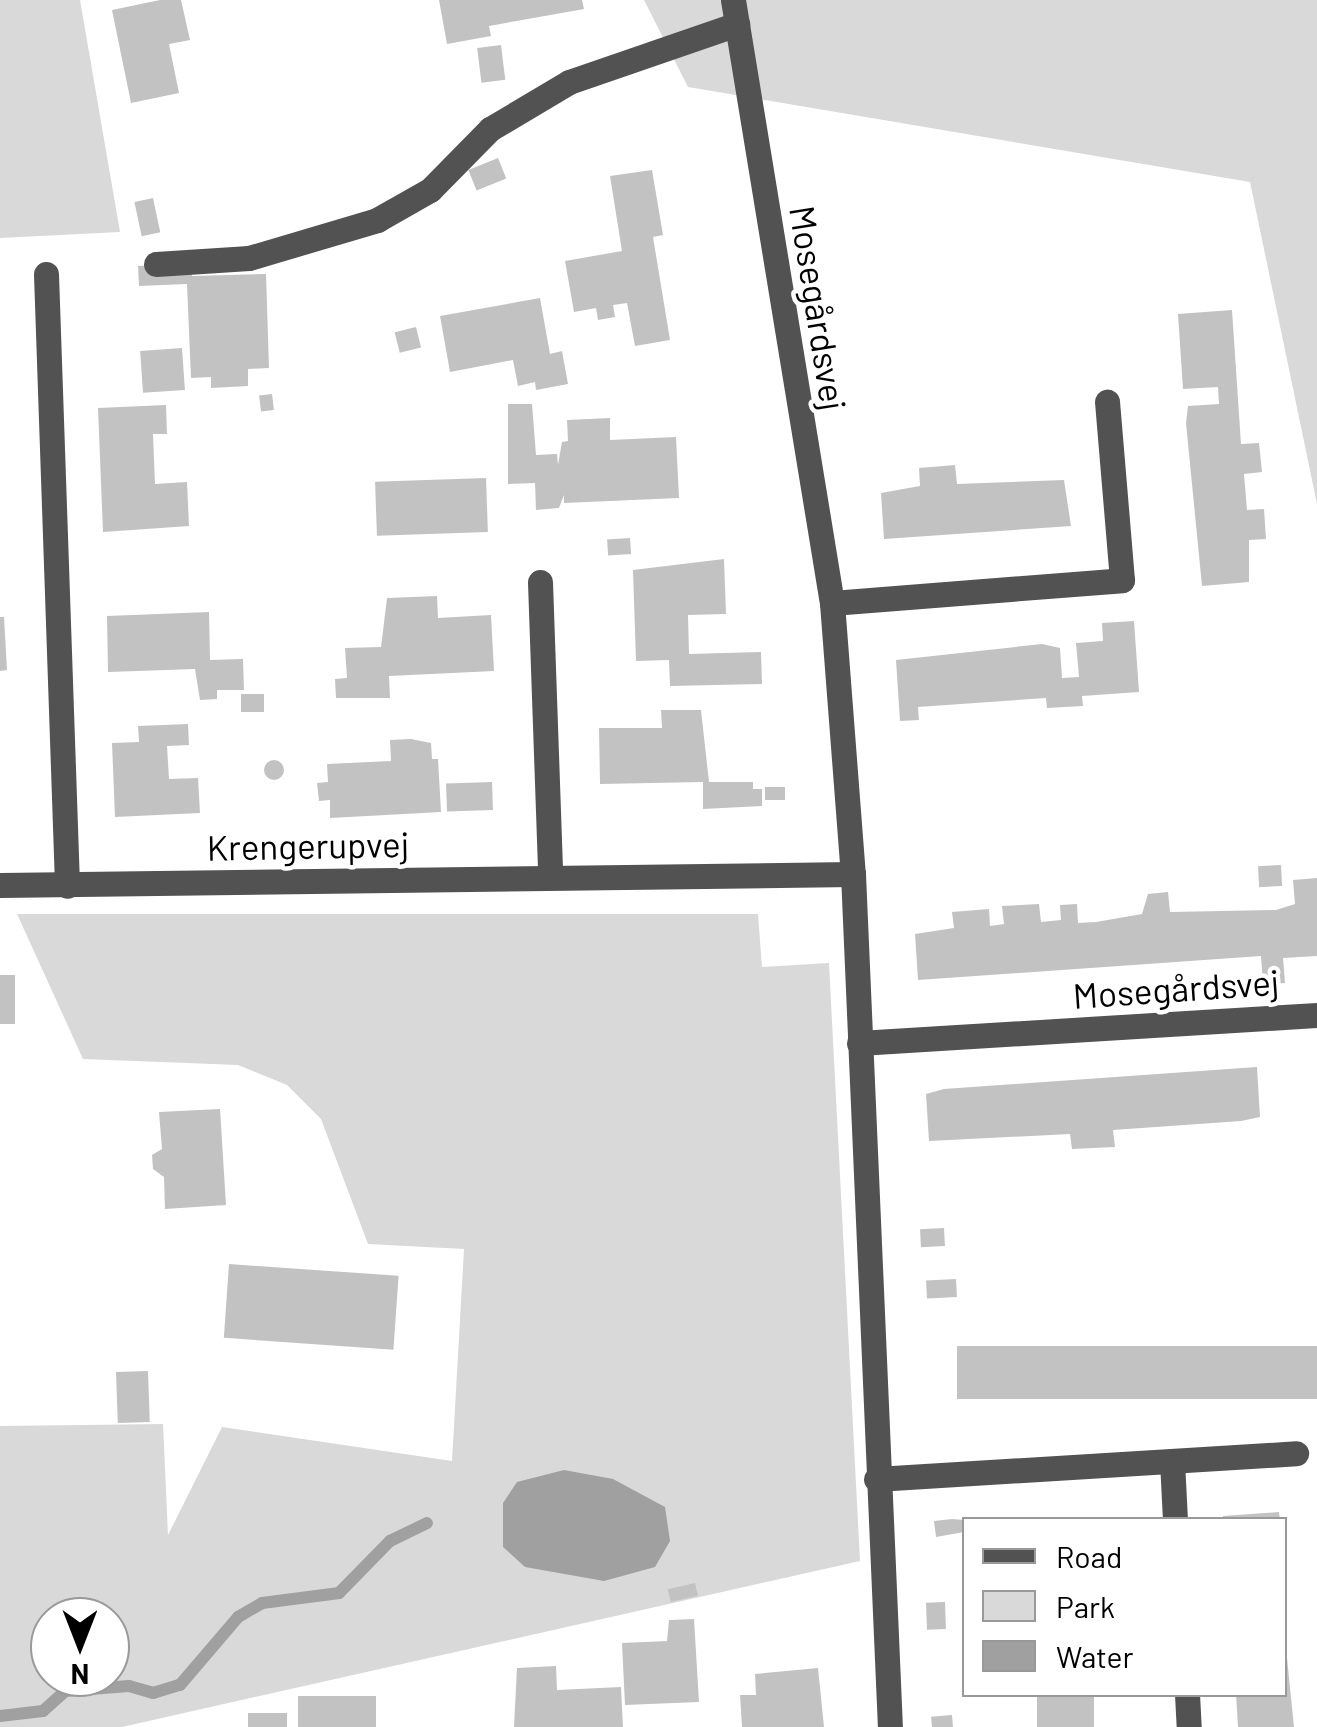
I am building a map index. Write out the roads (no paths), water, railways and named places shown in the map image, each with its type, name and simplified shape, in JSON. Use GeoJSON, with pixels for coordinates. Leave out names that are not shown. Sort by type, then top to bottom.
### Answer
{"type":"FeatureCollection","features":[{"type":"Feature","properties":{"kind":"street","name":"Mosegårdsvej"},"geometry":{"type":"LineString","coordinates":[[156,264],[250,258],[377,220],[430,190],[490,129],[569,82],[735,12],[832,603],[853,874],[876,1479],[890,1727]]}},
{"type":"Feature","properties":{"kind":"street"},"geometry":{"type":"LineString","coordinates":[[46,274],[67,886]]}},
{"type":"Feature","properties":{"kind":"street"},"geometry":{"type":"LineString","coordinates":[[832,603],[1122,580],[1108,402]]}},
{"type":"Feature","properties":{"kind":"street"},"geometry":{"type":"LineString","coordinates":[[540,582],[550,875]]}},
{"type":"Feature","properties":{"kind":"street","name":"Krengerupvej"},"geometry":{"type":"LineString","coordinates":[[0,885],[853,874]]}},
{"type":"Feature","properties":{"kind":"street","name":"Mosegårdsvej"},"geometry":{"type":"LineString","coordinates":[[860,1043],[1317,1015]]}},
{"type":"Feature","properties":{"kind":"street"},"geometry":{"type":"LineString","coordinates":[[876,1479],[1296,1453]]}},
{"type":"Feature","properties":{"kind":"street"},"geometry":{"type":"LineString","coordinates":[[1172,1461],[1176,1517]]}},
{"type":"Feature","properties":{"kind":"street"},"geometry":{"type":"LineString","coordinates":[[1187,1697],[1189,1727]]}},
{"type":"Feature","properties":{"kind":"water"},"geometry":{"type":"Polygon","coordinates":[[[564,1470],[613,1479],[665,1507],[670,1541],[655,1567],[604,1581],[525,1567],[503,1547],[503,1503],[517,1482],[564,1470]]]}},
{"type":"Feature","properties":{"kind":"waterway"},"geometry":{"type":"LineString","coordinates":[[0,1716],[43,1711],[65,1691],[129,1686],[153,1693],[180,1685],[238,1617],[262,1603],[339,1593],[390,1541],[427,1523]]}}]}
